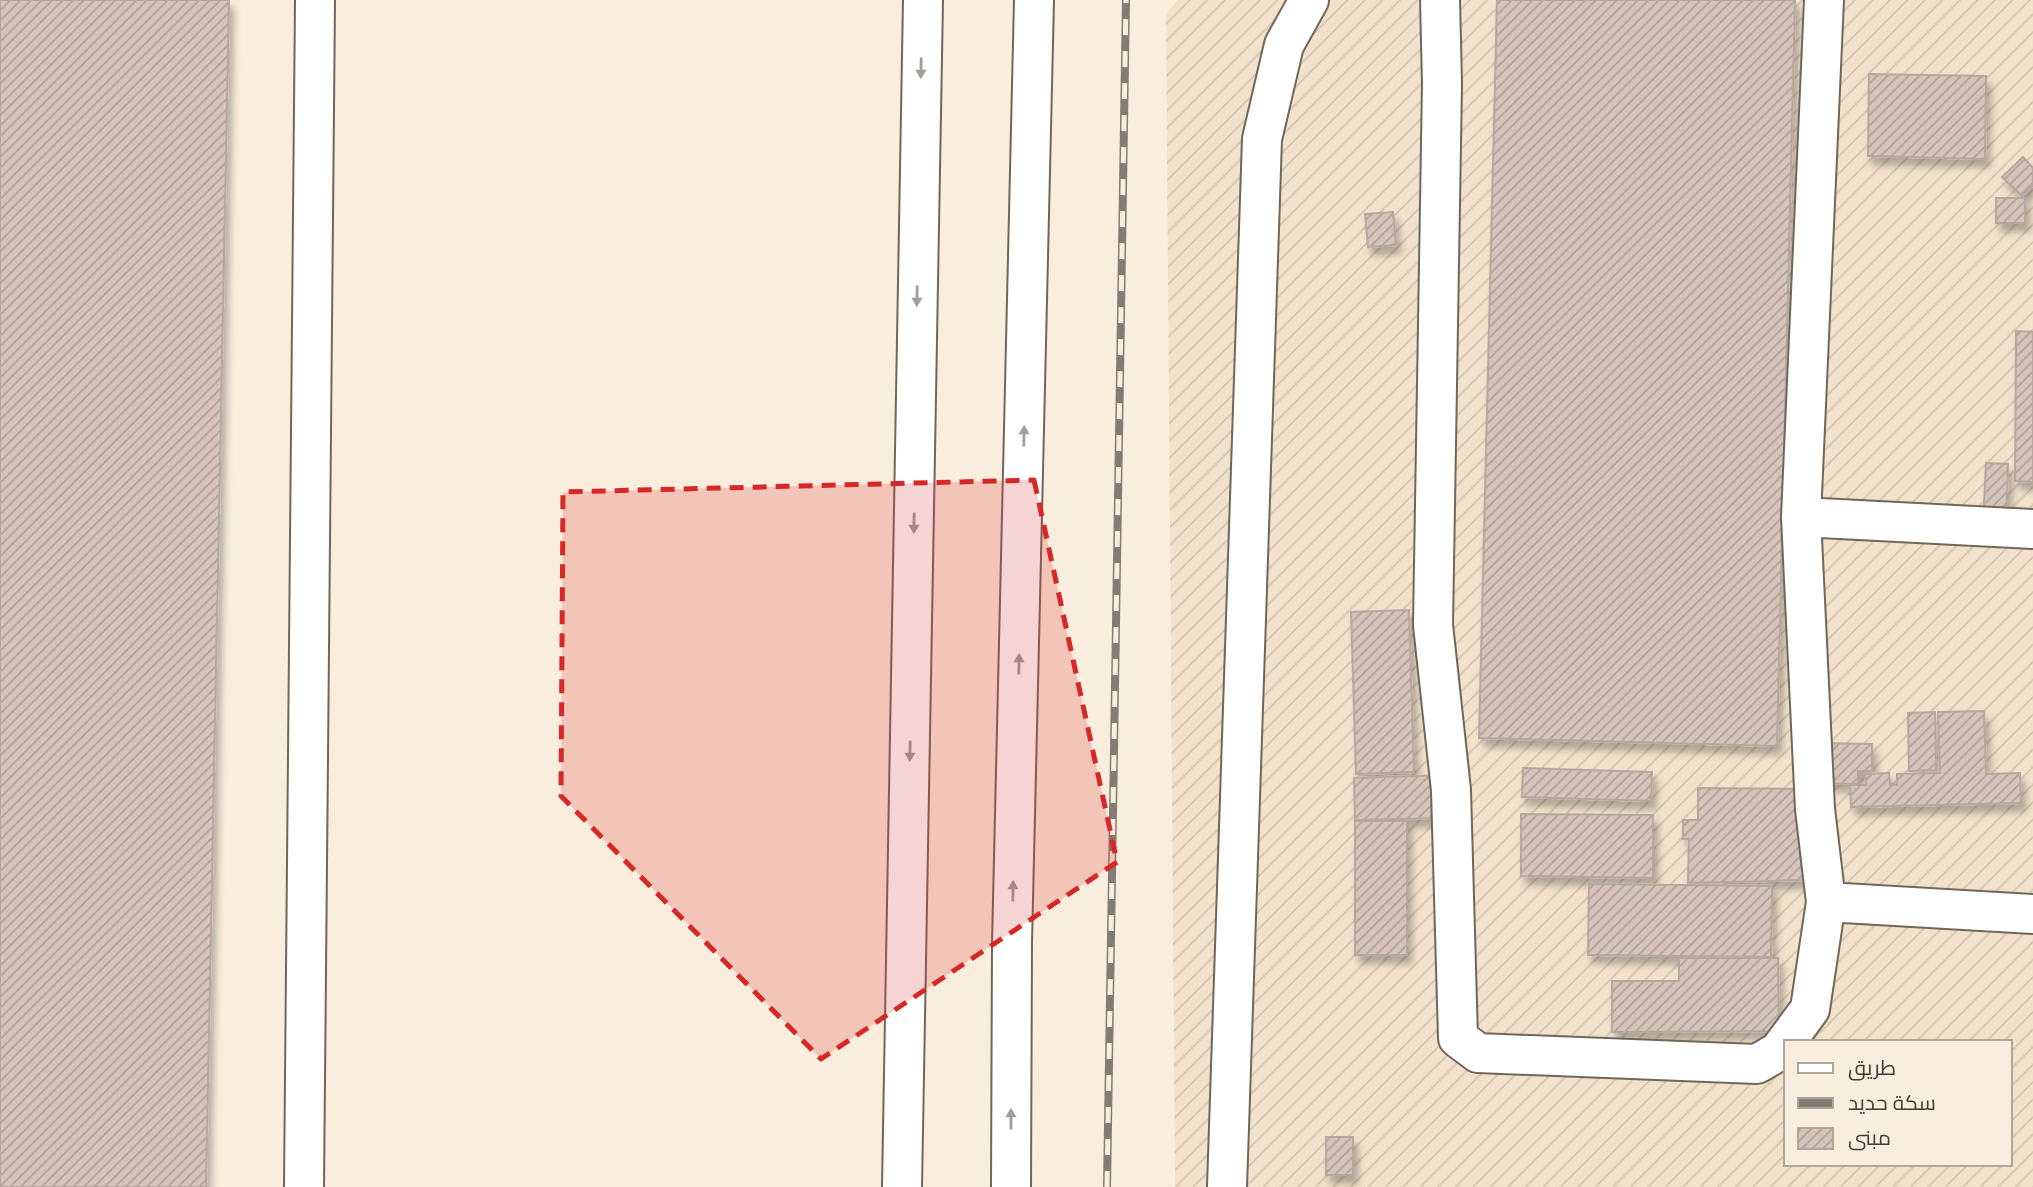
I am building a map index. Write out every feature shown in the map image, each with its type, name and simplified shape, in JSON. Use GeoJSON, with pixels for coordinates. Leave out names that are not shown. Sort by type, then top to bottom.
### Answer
{"type":"FeatureCollection","features":[{"type":"Feature","properties":{"kind":"street"},"geometry":{"type":"LineString","coordinates":[[303,1187],[315,0]]}},
{"type":"Feature","properties":{"kind":"street"},"geometry":{"type":"LineString","coordinates":[[902,1187],[923,0]]}},
{"type":"Feature","properties":{"kind":"street"},"geometry":{"type":"LineString","coordinates":[[1011,1187],[1013,915],[1034,0]]}},
{"type":"Feature","properties":{"kind":"street"},"geometry":{"type":"LineString","coordinates":[[1227,1187],[1262,139],[1284,45],[1309,0]]}},
{"type":"Feature","properties":{"kind":"street"},"geometry":{"type":"LineString","coordinates":[[1440,0],[1442,83],[1433,625],[1451,790],[1458,1038],[1478,1053],[1757,1064],[1779,1051],[1784,1044]]}},
{"type":"Feature","properties":{"kind":"street"},"geometry":{"type":"LineString","coordinates":[[1787,1040],[1810,1009],[1826,902],[1815,809],[1801,517],[1824,0]]}},
{"type":"Feature","properties":{"kind":"street"},"geometry":{"type":"LineString","coordinates":[[1801,517],[2033,529]]}},
{"type":"Feature","properties":{"kind":"street"},"geometry":{"type":"LineString","coordinates":[[1826,902],[2033,914]]}},
{"type":"Feature","properties":{"kind":"highlighted area"},"geometry":{"type":"Polygon","coordinates":[[[1034,480],[1117,862],[821,1059],[561,796],[563,492],[1034,480]]]}},
{"type":"Feature","properties":{"kind":"shaded area"},"geometry":{"type":"Polygon","coordinates":[[[1178,0],[2033,0],[2033,1187],[1175,1187],[1166,14],[1178,0]]]}},
{"type":"Feature","properties":{"kind":"building"},"geometry":{"type":"Polygon","coordinates":[[[0,0],[229,0],[206,1187],[0,1187],[0,0]]]}},
{"type":"Feature","properties":{"kind":"building"},"geometry":{"type":"Polygon","coordinates":[[[1497,0],[1795,0],[1777,746],[1479,738],[1497,0]]]}},
{"type":"Feature","properties":{"kind":"building"},"geometry":{"type":"Polygon","coordinates":[[[1869,74],[1986,76],[1985,159],[1868,156],[1869,74]]]}},
{"type":"Feature","properties":{"kind":"building"},"geometry":{"type":"Polygon","coordinates":[[[2023,157],[2033,168],[2033,185],[2022,196],[2002,177],[2023,157]]]}},
{"type":"Feature","properties":{"kind":"building"},"geometry":{"type":"Polygon","coordinates":[[[1996,198],[2025,198],[2025,223],[1996,223],[1996,198]]]}},
{"type":"Feature","properties":{"kind":"building"},"geometry":{"type":"Polygon","coordinates":[[[1393,212],[1396,245],[1368,247],[1365,214],[1393,212]]]}},
{"type":"Feature","properties":{"kind":"building"},"geometry":{"type":"Polygon","coordinates":[[[2016,331],[2033,332],[2033,482],[2015,481],[2016,331]]]}},
{"type":"Feature","properties":{"kind":"building"},"geometry":{"type":"Polygon","coordinates":[[[1986,463],[2008,464],[2006,525],[1983,524],[1986,463]]]}},
{"type":"Feature","properties":{"kind":"building"},"geometry":{"type":"Polygon","coordinates":[[[1409,610],[1414,772],[1356,774],[1351,612],[1409,610]]]}},
{"type":"Feature","properties":{"kind":"building"},"geometry":{"type":"Polygon","coordinates":[[[1984,711],[1986,774],[2020,773],[2021,803],[1851,807],[1850,785],[1866,785],[1865,774],[1889,773],[1890,785],[1897,785],[1897,774],[1940,773],[1938,712],[1984,711]]]}},
{"type":"Feature","properties":{"kind":"building"},"geometry":{"type":"Polygon","coordinates":[[[1935,712],[1936,770],[1909,771],[1908,713],[1935,712]]]}},
{"type":"Feature","properties":{"kind":"building"},"geometry":{"type":"Polygon","coordinates":[[[1823,743],[1872,744],[1872,771],[1858,771],[1858,784],[1823,783],[1823,743]]]}},
{"type":"Feature","properties":{"kind":"building"},"geometry":{"type":"Polygon","coordinates":[[[1523,768],[1652,772],[1651,801],[1522,797],[1523,768]]]}},
{"type":"Feature","properties":{"kind":"building"},"geometry":{"type":"Polygon","coordinates":[[[1446,775],[1447,818],[1355,820],[1354,778],[1446,775]]]}},
{"type":"Feature","properties":{"kind":"building"},"geometry":{"type":"Polygon","coordinates":[[[1698,788],[1804,789],[1804,880],[1688,883],[1689,839],[1683,839],[1683,820],[1698,820],[1698,788]]]}},
{"type":"Feature","properties":{"kind":"building"},"geometry":{"type":"Polygon","coordinates":[[[1521,814],[1653,815],[1653,878],[1521,876],[1521,814]]]}},
{"type":"Feature","properties":{"kind":"building"},"geometry":{"type":"Polygon","coordinates":[[[1355,821],[1407,821],[1407,955],[1355,955],[1355,821]]]}},
{"type":"Feature","properties":{"kind":"building"},"geometry":{"type":"Polygon","coordinates":[[[1589,884],[1772,886],[1771,957],[1588,955],[1589,884]]]}},
{"type":"Feature","properties":{"kind":"building"},"geometry":{"type":"Polygon","coordinates":[[[1679,958],[1778,958],[1779,1031],[1612,1032],[1612,981],[1679,981],[1679,958]]]}},
{"type":"Feature","properties":{"kind":"building"},"geometry":{"type":"Polygon","coordinates":[[[1326,1137],[1353,1137],[1353,1175],[1326,1175],[1326,1137]]]}},
{"type":"Feature","properties":{"kind":"railway"},"geometry":{"type":"LineString","coordinates":[[1107,1187],[1126,0]]}}]}
